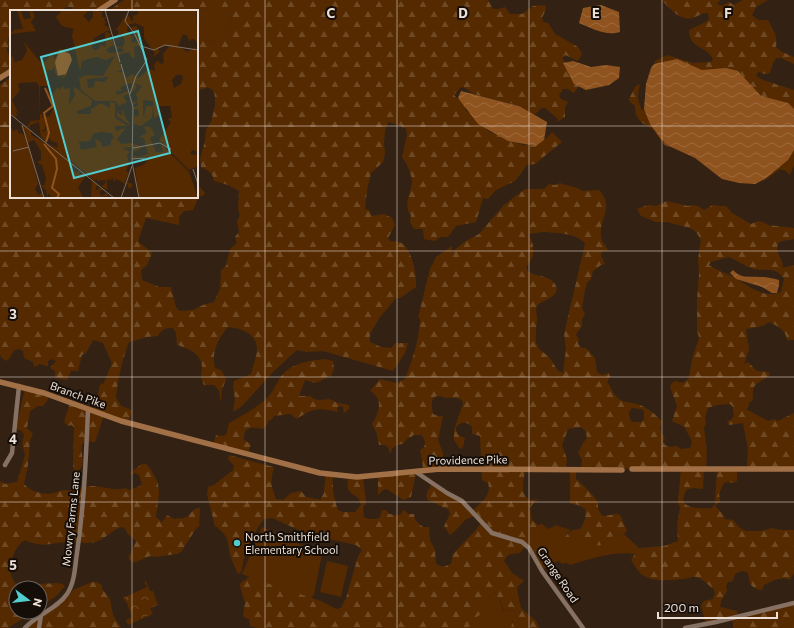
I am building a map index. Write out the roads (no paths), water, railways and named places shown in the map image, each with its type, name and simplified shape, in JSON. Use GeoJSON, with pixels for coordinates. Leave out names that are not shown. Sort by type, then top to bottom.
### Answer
{"type":"FeatureCollection","features":[{"type":"Feature","properties":{"kind":"main road"},"geometry":{"type":"LineString","coordinates":[[100,10],[115,0]]}},
{"type":"Feature","properties":{"kind":"main road"},"geometry":{"type":"LineString","coordinates":[[0,78],[10,72]]}},
{"type":"Feature","properties":{"kind":"main road","name":"Branch Pike"},"geometry":{"type":"LineString","coordinates":[[0,382],[44,393],[88,410],[149,429]]}},
{"type":"Feature","properties":{"kind":"main road","name":"Providence Pike"},"geometry":{"type":"LineString","coordinates":[[149,429],[328,474],[357,477],[440,470],[622,470]]}},
{"type":"Feature","properties":{"kind":"main road","name":"Providence Pike"},"geometry":{"type":"LineString","coordinates":[[632,469],[794,469]]}},
{"type":"Feature","properties":{"kind":"street"},"geometry":{"type":"LineString","coordinates":[[5,465],[12,453],[19,386]]}},
{"type":"Feature","properties":{"kind":"street","name":"Mowry Farms Lane"},"geometry":{"type":"LineString","coordinates":[[48,610],[67,594],[73,582],[82,523],[88,410]]}},
{"type":"Feature","properties":{"kind":"street","name":"Providence Pike"},"geometry":{"type":"LineString","coordinates":[[622,470],[632,469]]}},
{"type":"Feature","properties":{"kind":"street","name":"Grange Road"},"geometry":{"type":"LineString","coordinates":[[416,472],[447,493],[462,501],[492,533],[522,542],[526,545],[583,628]]}},
{"type":"Feature","properties":{"kind":"street"},"geometry":{"type":"LineString","coordinates":[[685,628],[697,627],[794,603]]}},
{"type":"Feature","properties":{"kind":"street","name":"Mowry Farms Lane"},"geometry":{"type":"LineString","coordinates":[[25,628],[34,620]]}},
{"type":"Feature","properties":{"kind":"water"},"geometry":{"type":"Polygon","coordinates":[[[601,5],[619,12],[620,32],[610,33],[594,30],[579,23],[583,8],[601,5]]]}},
{"type":"Feature","properties":{"kind":"water"},"geometry":{"type":"Polygon","coordinates":[[[677,59],[702,70],[726,68],[738,71],[761,96],[788,103],[794,109],[794,150],[788,160],[765,179],[755,184],[739,183],[722,179],[695,158],[669,146],[661,139],[650,124],[644,109],[646,84],[651,68],[654,64],[677,59]]]}},
{"type":"Feature","properties":{"kind":"water"},"geometry":{"type":"Polygon","coordinates":[[[573,61],[591,67],[606,65],[620,67],[619,78],[609,85],[586,90],[574,84],[563,63],[573,61]]]}},
{"type":"Feature","properties":{"kind":"water"},"geometry":{"type":"Polygon","coordinates":[[[461,91],[519,106],[547,122],[544,140],[536,146],[508,141],[478,124],[458,98],[461,91]]]}},
{"type":"Feature","properties":{"kind":"water"},"geometry":{"type":"Polygon","coordinates":[[[733,270],[742,276],[767,277],[779,280],[777,293],[772,293],[762,287],[736,279],[730,273],[733,270]]]}},
{"type":"Feature","properties":{"kind":"place","name":"North Smithfield Elementary School"},"geometry":{"type":"Point","coordinates":[237,543]}}]}
